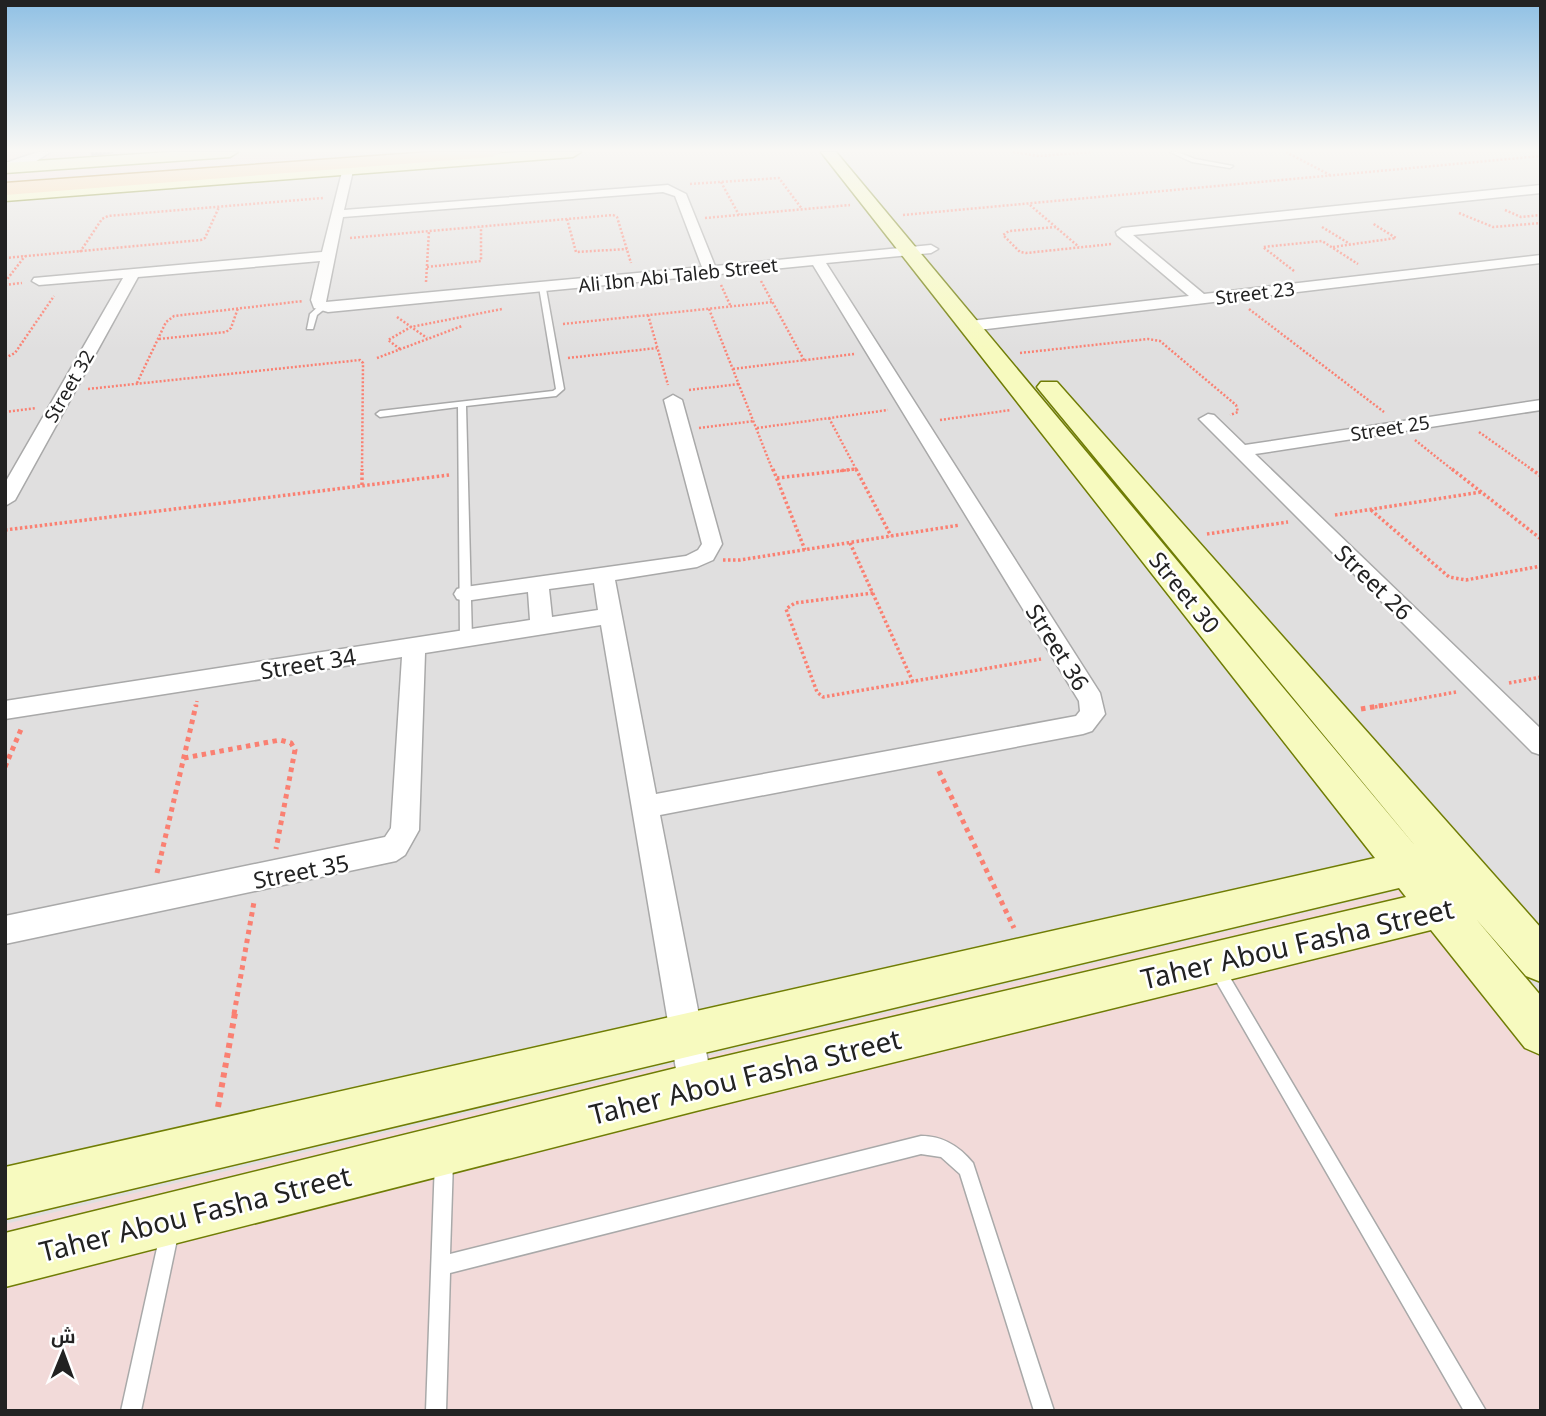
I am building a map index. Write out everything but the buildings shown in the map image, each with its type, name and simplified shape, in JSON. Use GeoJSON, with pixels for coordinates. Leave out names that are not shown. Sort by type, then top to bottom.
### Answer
{"type":"FeatureCollection","features":[{"type":"Feature","properties":{"kind":"street"},"geometry":{"type":"LineString","coordinates":[[320,303],[327,256],[337,218]]}},
{"type":"Feature","properties":{"kind":"street","name":"Street 30"},"geometry":{"type":"LineString","coordinates":[[886,218],[920,251],[982,325],[1035,407],[1541,1032]]}},
{"type":"Feature","properties":{"kind":"street","name":"Street 30"},"geometry":{"type":"LineString","coordinates":[[904,218],[920,251]]}},
{"type":"Feature","properties":{"kind":"street"},"geometry":{"type":"LineString","coordinates":[[1201,299],[1122,232],[1259,218]]}},
{"type":"Feature","properties":{"kind":"street"},"geometry":{"type":"LineString","coordinates":[[690,220],[713,271]]}},
{"type":"Feature","properties":{"kind":"street","name":"Ali Ibn Abi Taleb Street"},"geometry":{"type":"LineString","coordinates":[[320,303],[341,309],[920,251]]}},
{"type":"Feature","properties":{"kind":"street"},"geometry":{"type":"LineString","coordinates":[[39,281],[327,256]]}},
{"type":"Feature","properties":{"kind":"street","name":"Street 23"},"geometry":{"type":"LineString","coordinates":[[982,325],[1541,259]]}},
{"type":"Feature","properties":{"kind":"street","name":"Street 36"},"geometry":{"type":"LineString","coordinates":[[645,807],[1083,724],[1090,720],[1093,714],[1091,700],[818,261]]}},
{"type":"Feature","properties":{"kind":"street","name":"Street 32"},"geometry":{"type":"LineString","coordinates":[[5,500],[133,273]]}},
{"type":"Feature","properties":{"kind":"street","name":"Street 30"},"geometry":{"type":"LineString","coordinates":[[982,325],[1020,353],[1541,961]]}},
{"type":"Feature","properties":{"kind":"street"},"geometry":{"type":"LineString","coordinates":[[465,594],[690,562],[706,555],[712,544],[671,396]]}},
{"type":"Feature","properties":{"kind":"street","name":"Street 25"},"geometry":{"type":"LineString","coordinates":[[1240,451],[1541,405]]}},
{"type":"Feature","properties":{"kind":"street","name":"Street 26"},"geometry":{"type":"LineString","coordinates":[[1208,419],[1541,745]]}},
{"type":"Feature","properties":{"kind":"street"},"geometry":{"type":"LineString","coordinates":[[603,574],[696,1087]]}},
{"type":"Feature","properties":{"kind":"street"},"geometry":{"type":"LineString","coordinates":[[538,583],[542,627]]}},
{"type":"Feature","properties":{"kind":"street","name":"Street 34"},"geometry":{"type":"LineString","coordinates":[[5,710],[610,616]]}},
{"type":"Feature","properties":{"kind":"street","name":"Street 35"},"geometry":{"type":"LineString","coordinates":[[5,930],[265,879],[386,852],[401,838],[406,822],[414,647]]}},
{"type":"Feature","properties":{"kind":"street","name":"Taher Abou Fasha Street"},"geometry":{"type":"LineString","coordinates":[[5,1193],[1452,858]]}},
{"type":"Feature","properties":{"kind":"street","name":"Taher Abou Fasha Street"},"geometry":{"type":"LineString","coordinates":[[5,1260],[696,1087],[1487,897]]}},
{"type":"Feature","properties":{"kind":"lane"},"geometry":{"type":"LineString","coordinates":[[380,415],[556,393],[560,388],[542,289]]}},
{"type":"Feature","properties":{"kind":"lane"},"geometry":{"type":"LineString","coordinates":[[310,327],[320,303]]}},
{"type":"Feature","properties":{"kind":"lane"},"geometry":{"type":"LineString","coordinates":[[462,405],[466,639]]}},
{"type":"Feature","properties":{"kind":"lane"},"geometry":{"type":"LineString","coordinates":[[1213,963],[1476,1411]]}},
{"type":"Feature","properties":{"kind":"lane"},"geometry":{"type":"LineString","coordinates":[[441,1266],[920,1145],[933,1144],[958,1158],[967,1170],[1044,1411]]}},
{"type":"Feature","properties":{"kind":"lane"},"geometry":{"type":"LineString","coordinates":[[436,1411],[444,1150]]}},
{"type":"Feature","properties":{"kind":"lane"},"geometry":{"type":"LineString","coordinates":[[131,1411],[172,1219]]}},
{"type":"Feature","properties":{"kind":"path"},"geometry":{"type":"LineString","coordinates":[[80,252],[104,218]]}},
{"type":"Feature","properties":{"kind":"path"},"geometry":{"type":"LineString","coordinates":[[5,258],[201,240],[205,238],[214,218]]}},
{"type":"Feature","properties":{"kind":"path"},"geometry":{"type":"LineString","coordinates":[[331,240],[582,218]]}},
{"type":"Feature","properties":{"kind":"path"},"geometry":{"type":"LineString","coordinates":[[618,218],[636,279]]}},
{"type":"Feature","properties":{"kind":"path"},"geometry":{"type":"LineString","coordinates":[[690,220],[709,218]]}},
{"type":"Feature","properties":{"kind":"path"},"geometry":{"type":"LineString","coordinates":[[1045,218],[1079,248]]}},
{"type":"Feature","properties":{"kind":"path"},"geometry":{"type":"LineString","coordinates":[[1332,247],[1396,238],[1363,218]]}},
{"type":"Feature","properties":{"kind":"path"},"geometry":{"type":"LineString","coordinates":[[1470,218],[1489,227],[1541,222]]}},
{"type":"Feature","properties":{"kind":"path"},"geometry":{"type":"LineString","coordinates":[[567,219],[576,252],[627,249]]}},
{"type":"Feature","properties":{"kind":"path"},"geometry":{"type":"LineString","coordinates":[[427,267],[481,261],[481,227]]}},
{"type":"Feature","properties":{"kind":"path"},"geometry":{"type":"LineString","coordinates":[[1055,227],[1009,231],[1003,235],[1023,253],[1131,242]]}},
{"type":"Feature","properties":{"kind":"path"},"geometry":{"type":"LineString","coordinates":[[425,300],[429,232]]}},
{"type":"Feature","properties":{"kind":"path"},"geometry":{"type":"LineString","coordinates":[[1315,286],[1263,247],[1315,241],[1332,247],[1381,278]]}},
{"type":"Feature","properties":{"kind":"path"},"geometry":{"type":"LineString","coordinates":[[5,282],[25,257]]}},
{"type":"Feature","properties":{"kind":"path"},"geometry":{"type":"LineString","coordinates":[[754,267],[804,360]]}},
{"type":"Feature","properties":{"kind":"path"},"geometry":{"type":"LineString","coordinates":[[713,271],[731,307]]}},
{"type":"Feature","properties":{"kind":"path"},"geometry":{"type":"LineString","coordinates":[[5,358],[15,353],[66,279]]}},
{"type":"Feature","properties":{"kind":"path"},"geometry":{"type":"LineString","coordinates":[[1232,296],[1541,539]]}},
{"type":"Feature","properties":{"kind":"path"},"geometry":{"type":"LineString","coordinates":[[548,326],[773,302]]}},
{"type":"Feature","properties":{"kind":"path"},"geometry":{"type":"LineString","coordinates":[[137,383],[167,320],[174,316],[238,307],[320,303]]}},
{"type":"Feature","properties":{"kind":"path"},"geometry":{"type":"LineString","coordinates":[[380,305],[428,339]]}},
{"type":"Feature","properties":{"kind":"path"},"geometry":{"type":"LineString","coordinates":[[158,339],[226,331],[231,328],[238,307]]}},
{"type":"Feature","properties":{"kind":"path"},"geometry":{"type":"LineString","coordinates":[[400,349],[387,341],[411,327],[515,307]]}},
{"type":"Feature","properties":{"kind":"path"},"geometry":{"type":"LineString","coordinates":[[709,309],[805,550]]}},
{"type":"Feature","properties":{"kind":"path"},"geometry":{"type":"LineString","coordinates":[[648,315],[671,396],[739,384]]}},
{"type":"Feature","properties":{"kind":"path"},"geometry":{"type":"LineString","coordinates":[[443,321],[455,328]]}},
{"type":"Feature","properties":{"kind":"path"},"geometry":{"type":"LineString","coordinates":[[377,358],[462,326]]}},
{"type":"Feature","properties":{"kind":"path"},"geometry":{"type":"LineString","coordinates":[[1020,353],[1148,339],[1160,341],[1238,408],[1236,414],[1208,419]]}},
{"type":"Feature","properties":{"kind":"path"},"geometry":{"type":"LineString","coordinates":[[553,360],[657,348]]}},
{"type":"Feature","properties":{"kind":"path"},"geometry":{"type":"LineString","coordinates":[[733,369],[874,351]]}},
{"type":"Feature","properties":{"kind":"path"},"geometry":{"type":"LineString","coordinates":[[66,391],[360,360],[363,363],[362,485]]}},
{"type":"Feature","properties":{"kind":"path"},"geometry":{"type":"LineString","coordinates":[[757,428],[830,418],[1035,407]]}},
{"type":"Feature","properties":{"kind":"path"},"geometry":{"type":"LineString","coordinates":[[1460,417],[1541,476]]}},
{"type":"Feature","properties":{"kind":"path"},"geometry":{"type":"LineString","coordinates":[[830,418],[891,536]]}},
{"type":"Feature","properties":{"kind":"path"},"geometry":{"type":"LineString","coordinates":[[681,430],[754,421]]}},
{"type":"Feature","properties":{"kind":"path"},"geometry":{"type":"LineString","coordinates":[[777,478],[856,469]]}},
{"type":"Feature","properties":{"kind":"path"},"geometry":{"type":"LineString","coordinates":[[5,530],[464,473]]}},
{"type":"Feature","properties":{"kind":"path"},"geometry":{"type":"LineString","coordinates":[[1178,539],[1481,492]]}},
{"type":"Feature","properties":{"kind":"path"},"geometry":{"type":"LineString","coordinates":[[1370,510],[1449,577],[1466,580],[1541,566]]}},
{"type":"Feature","properties":{"kind":"path"},"geometry":{"type":"LineString","coordinates":[[706,555],[728,561],[980,522]]}},
{"type":"Feature","properties":{"kind":"path"},"geometry":{"type":"LineString","coordinates":[[850,543],[913,682]]}},
{"type":"Feature","properties":{"kind":"path"},"geometry":{"type":"LineString","coordinates":[[873,593],[787,607],[786,611],[817,692],[831,697],[1063,655]]}},
{"type":"Feature","properties":{"kind":"path"},"geometry":{"type":"LineString","coordinates":[[1329,715],[1541,677]]}},
{"type":"Feature","properties":{"kind":"path"},"geometry":{"type":"LineString","coordinates":[[150,901],[202,680]]}},
{"type":"Feature","properties":{"kind":"path"},"geometry":{"type":"LineString","coordinates":[[5,767],[30,706]]}},
{"type":"Feature","properties":{"kind":"path"},"geometry":{"type":"LineString","coordinates":[[184,758],[280,740],[293,746],[211,1146]]}},
{"type":"Feature","properties":{"kind":"path"},"geometry":{"type":"LineString","coordinates":[[930,753],[1028,957]]}},
{"type":"Feature","properties":{"kind":"shaded area"},"geometry":{"type":"Polygon","coordinates":[[[5,218],[1541,218],[1541,1411],[5,1411],[5,218]]]}},
{"type":"Feature","properties":{"kind":"shaded area"},"geometry":{"type":"Polygon","coordinates":[[[1442,880],[1541,999],[1541,1411],[5,1411],[5,1224],[1442,880]]]}}]}
